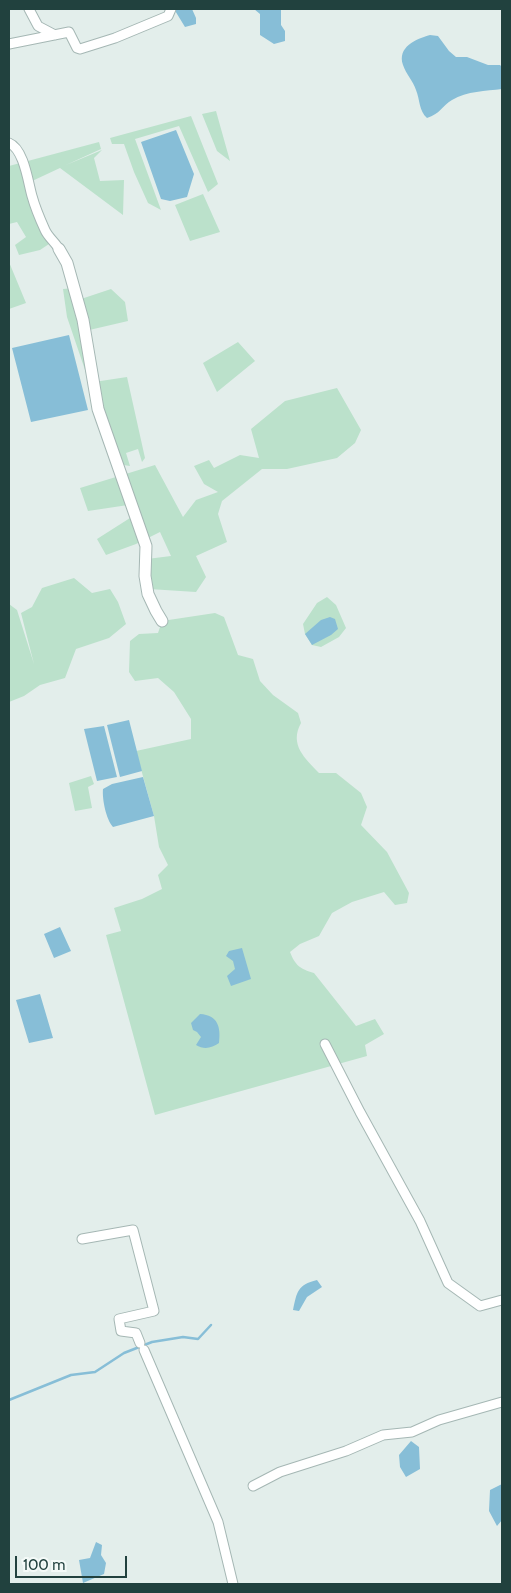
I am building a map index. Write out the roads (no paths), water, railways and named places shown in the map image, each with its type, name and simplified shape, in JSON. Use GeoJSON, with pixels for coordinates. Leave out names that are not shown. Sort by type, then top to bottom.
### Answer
{"type":"FeatureCollection","features":[{"type":"Feature","properties":{"kind":"street"},"geometry":{"type":"LineString","coordinates":[[29,9],[38,26],[55,35]]}},
{"type":"Feature","properties":{"kind":"street"},"geometry":{"type":"LineString","coordinates":[[9,44],[69,32],[77,48],[80,49],[115,38],[168,16],[172,9]]}},
{"type":"Feature","properties":{"kind":"street"},"geometry":{"type":"LineString","coordinates":[[9,143],[12,144],[21,157],[31,194],[44,228],[67,262],[84,320],[98,409],[146,546],[145,576],[148,594],[162,620]]}},
{"type":"Feature","properties":{"kind":"street"},"geometry":{"type":"LineString","coordinates":[[325,1044],[420,1221],[448,1283],[480,1306],[502,1300]]}},
{"type":"Feature","properties":{"kind":"street"},"geometry":{"type":"LineString","coordinates":[[82,1239],[133,1230],[154,1311],[119,1319],[121,1331],[136,1334],[142,1346],[218,1522],[233,1584]]}},
{"type":"Feature","properties":{"kind":"street"},"geometry":{"type":"LineString","coordinates":[[253,1486],[280,1472],[346,1451],[383,1435],[412,1432],[439,1420],[502,1402]]}},
{"type":"Feature","properties":{"kind":"water"},"geometry":{"type":"Polygon","coordinates":[[[174,9],[192,9],[196,18],[196,24],[185,27],[174,9]]]}},
{"type":"Feature","properties":{"kind":"water"},"geometry":{"type":"Polygon","coordinates":[[[254,9],[281,10],[281,25],[285,31],[285,41],[274,44],[260,35],[260,14],[254,9]]]}},
{"type":"Feature","properties":{"kind":"water"},"geometry":{"type":"Polygon","coordinates":[[[430,35],[438,36],[456,57],[467,57],[488,65],[500,65],[502,67],[502,89],[477,92],[458,97],[427,118],[422,112],[416,90],[404,68],[402,59],[405,49],[409,45],[430,35]]]}},
{"type":"Feature","properties":{"kind":"water"},"geometry":{"type":"Polygon","coordinates":[[[176,130],[194,174],[187,197],[170,201],[161,199],[141,142],[176,130]]]}},
{"type":"Feature","properties":{"kind":"water"},"geometry":{"type":"Polygon","coordinates":[[[69,335],[88,410],[31,422],[12,348],[69,335]]]}},
{"type":"Feature","properties":{"kind":"water"},"geometry":{"type":"Polygon","coordinates":[[[330,617],[335,619],[338,629],[312,645],[305,634],[321,620],[330,617]]]}},
{"type":"Feature","properties":{"kind":"water"},"geometry":{"type":"Polygon","coordinates":[[[129,720],[142,771],[120,777],[107,725],[129,720]]]}},
{"type":"Feature","properties":{"kind":"water"},"geometry":{"type":"Polygon","coordinates":[[[104,726],[117,777],[97,781],[84,729],[104,726]]]}},
{"type":"Feature","properties":{"kind":"water"},"geometry":{"type":"Polygon","coordinates":[[[143,777],[154,816],[113,827],[105,809],[103,789],[112,784],[143,777]]]}},
{"type":"Feature","properties":{"kind":"water"},"geometry":{"type":"Polygon","coordinates":[[[60,927],[71,951],[54,958],[44,934],[60,927]]]}},
{"type":"Feature","properties":{"kind":"water"},"geometry":{"type":"Polygon","coordinates":[[[242,948],[251,979],[231,986],[227,976],[235,969],[233,961],[226,956],[229,951],[242,948]]]}},
{"type":"Feature","properties":{"kind":"water"},"geometry":{"type":"Polygon","coordinates":[[[40,994],[53,1038],[29,1043],[16,1000],[40,994]]]}},
{"type":"Feature","properties":{"kind":"water"},"geometry":{"type":"Polygon","coordinates":[[[200,1014],[214,1019],[219,1027],[219,1043],[208,1048],[196,1045],[201,1037],[193,1030],[191,1023],[200,1014]]]}},
{"type":"Feature","properties":{"kind":"water"},"geometry":{"type":"Polygon","coordinates":[[[317,1280],[322,1287],[307,1297],[299,1311],[293,1310],[299,1290],[305,1284],[317,1280]]]}},
{"type":"Feature","properties":{"kind":"water"},"geometry":{"type":"Polygon","coordinates":[[[411,1441],[419,1447],[420,1469],[406,1477],[400,1467],[399,1455],[411,1441]]]}},
{"type":"Feature","properties":{"kind":"water"},"geometry":{"type":"Polygon","coordinates":[[[502,1484],[502,1520],[497,1526],[489,1511],[490,1490],[502,1484]]]}},
{"type":"Feature","properties":{"kind":"water"},"geometry":{"type":"Polygon","coordinates":[[[96,1542],[102,1545],[101,1555],[106,1563],[104,1574],[83,1583],[79,1560],[90,1558],[96,1542]]]}},
{"type":"Feature","properties":{"kind":"waterway"},"geometry":{"type":"LineString","coordinates":[[9,1400],[71,1375],[95,1372],[124,1353],[152,1342],[183,1337],[198,1339],[211,1325]]}}]}
